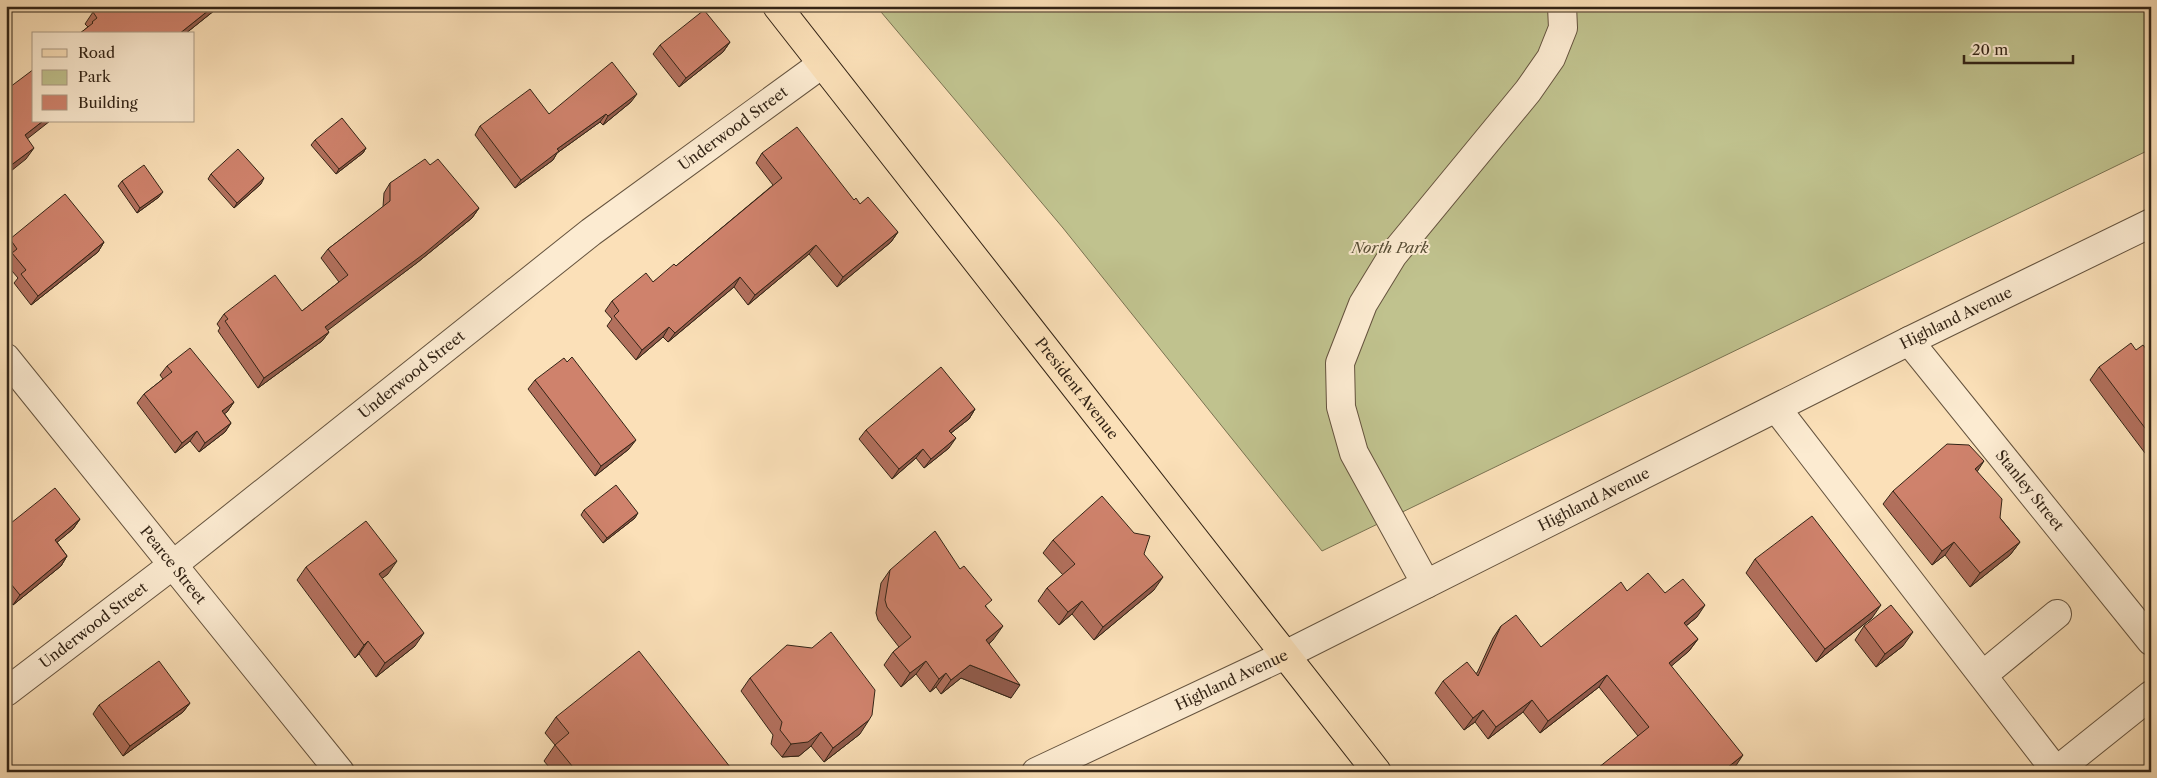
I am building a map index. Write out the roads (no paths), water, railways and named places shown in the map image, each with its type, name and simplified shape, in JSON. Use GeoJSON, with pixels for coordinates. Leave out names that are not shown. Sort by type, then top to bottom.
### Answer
{"type":"FeatureCollection","features":[{"type":"Feature","properties":{"kind":"main road","name":"President Avenue"},"geometry":{"type":"LineString","coordinates":[[777,6],[1377,772]]}},
{"type":"Feature","properties":{"kind":"street"},"geometry":{"type":"LineString","coordinates":[[1426,584],[1354,453],[1341,407],[1340,363],[1363,304],[1393,256],[1528,91],[1551,58],[1563,28],[1562,6]]}},
{"type":"Feature","properties":{"kind":"street","name":"Underwood Street"},"geometry":{"type":"LineString","coordinates":[[6,692],[174,564],[591,232],[822,64]]}},
{"type":"Feature","properties":{"kind":"street","name":"Highland Avenue"},"geometry":{"type":"LineString","coordinates":[[1036,772],[1285,655],[1909,341],[2151,223]]}},
{"type":"Feature","properties":{"kind":"street","name":"Stanley Street"},"geometry":{"type":"LineString","coordinates":[[1909,341],[2151,641]]}},
{"type":"Feature","properties":{"kind":"street","name":"Pearce Street"},"geometry":{"type":"LineString","coordinates":[[6,358],[340,772]]}},
{"type":"Feature","properties":{"kind":"street"},"geometry":{"type":"LineString","coordinates":[[1777,409],[2055,771],[2151,695]]}},
{"type":"Feature","properties":{"kind":"street"},"geometry":{"type":"LineString","coordinates":[[1982,675],[2057,614]]}},
{"type":"Feature","properties":{"kind":"park label","name":"North Park"},"geometry":{"type":"Point","coordinates":[1390,248]}}]}
